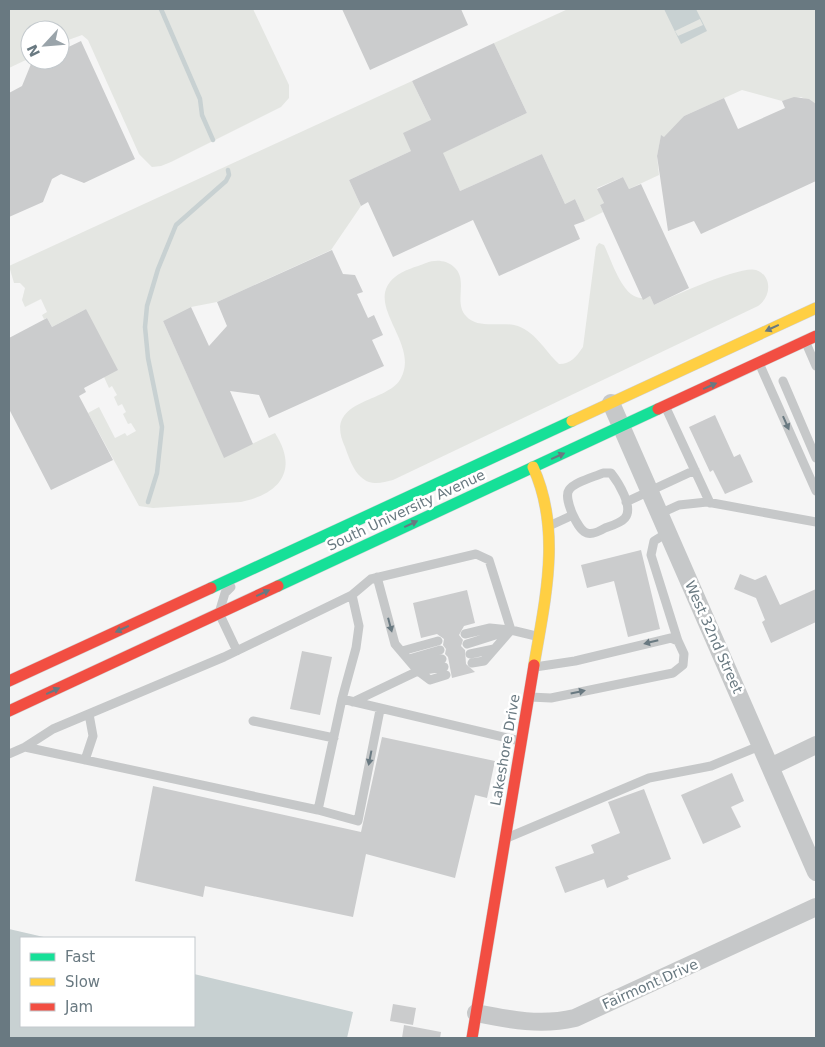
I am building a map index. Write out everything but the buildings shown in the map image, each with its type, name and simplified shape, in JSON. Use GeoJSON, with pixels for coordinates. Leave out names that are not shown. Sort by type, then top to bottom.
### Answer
{"type":"FeatureCollection","features":[{"type":"Feature","properties":{"kind":"main road","name":"South University Avenue"},"geometry":{"type":"LineString","coordinates":[[9,682],[816,308]]}},
{"type":"Feature","properties":{"kind":"main road","name":"South University Avenue"},"geometry":{"type":"LineString","coordinates":[[9,711],[816,336]]}},
{"type":"Feature","properties":{"kind":"main road","name":"Lakeshore Drive"},"geometry":{"type":"LineString","coordinates":[[472,1038],[530,697],[549,573],[547,527],[540,487],[533,467]]}},
{"type":"Feature","properties":{"kind":"street","name":"West 32nd Street"},"geometry":{"type":"LineString","coordinates":[[611,403],[667,533],[772,766],[816,872]]}},
{"type":"Feature","properties":{"kind":"street"},"geometry":{"type":"LineString","coordinates":[[772,766],[816,746]]}},
{"type":"Feature","properties":{"kind":"street","name":"Fairmont Drive"},"geometry":{"type":"LineString","coordinates":[[476,1013],[518,1022],[542,1023],[575,1018],[816,907]]}},
{"type":"Feature","properties":{"kind":"lane"},"geometry":{"type":"LineString","coordinates":[[805,341],[816,366]]}},
{"type":"Feature","properties":{"kind":"lane"},"geometry":{"type":"LineString","coordinates":[[759,363],[816,491]]}},
{"type":"Feature","properties":{"kind":"lane"},"geometry":{"type":"LineString","coordinates":[[783,381],[816,458]]}},
{"type":"Feature","properties":{"kind":"lane"},"geometry":{"type":"LineString","coordinates":[[774,396],[796,412]]}},
{"type":"Feature","properties":{"kind":"lane"},"geometry":{"type":"LineString","coordinates":[[665,406],[710,503]]}},
{"type":"Feature","properties":{"kind":"lane"},"geometry":{"type":"LineString","coordinates":[[626,502],[695,470]]}},
{"type":"Feature","properties":{"kind":"lane"},"geometry":{"type":"LineString","coordinates":[[603,473],[610,473],[616,480],[626,502],[627,517],[623,521],[592,534],[580,529],[573,515],[566,495],[569,490],[603,473]]}},
{"type":"Feature","properties":{"kind":"lane"},"geometry":{"type":"LineString","coordinates":[[659,514],[679,505],[692,502],[710,503],[816,522]]}},
{"type":"Feature","properties":{"kind":"lane"},"geometry":{"type":"LineString","coordinates":[[547,527],[573,515]]}},
{"type":"Feature","properties":{"kind":"lane"},"geometry":{"type":"LineString","coordinates":[[530,697],[551,698],[673,673],[682,666],[684,654],[678,641],[651,555],[654,541],[667,533]]}},
{"type":"Feature","properties":{"kind":"lane"},"geometry":{"type":"LineString","coordinates":[[9,754],[25,747],[53,729],[237,651],[352,595],[371,579],[378,577],[476,554],[489,560],[511,630]]}},
{"type":"Feature","properties":{"kind":"lane"},"geometry":{"type":"LineString","coordinates":[[237,651],[219,613],[225,593],[249,570]]}},
{"type":"Feature","properties":{"kind":"lane"},"geometry":{"type":"LineString","coordinates":[[378,577],[395,644],[414,665]]}},
{"type":"Feature","properties":{"kind":"lane"},"geometry":{"type":"LineString","coordinates":[[318,810],[342,699],[356,648],[359,626],[352,595]]}},
{"type":"Feature","properties":{"kind":"lane"},"geometry":{"type":"LineString","coordinates":[[167,608],[200,608],[219,613]]}},
{"type":"Feature","properties":{"kind":"lane"},"geometry":{"type":"LineString","coordinates":[[465,634],[490,628],[539,636]]}},
{"type":"Feature","properties":{"kind":"lane"},"geometry":{"type":"LineString","coordinates":[[467,644],[511,630]]}},
{"type":"Feature","properties":{"kind":"lane"},"geometry":{"type":"LineString","coordinates":[[494,649],[472,662],[484,661],[511,630]]}},
{"type":"Feature","properties":{"kind":"lane"},"geometry":{"type":"LineString","coordinates":[[534,667],[575,661],[671,638],[678,641]]}},
{"type":"Feature","properties":{"kind":"lane"},"geometry":{"type":"LineString","coordinates":[[402,652],[442,659]]}},
{"type":"Feature","properties":{"kind":"lane"},"geometry":{"type":"LineString","coordinates":[[353,702],[414,665],[442,659]]}},
{"type":"Feature","properties":{"kind":"lane"},"geometry":{"type":"LineString","coordinates":[[414,665],[442,659]]}},
{"type":"Feature","properties":{"kind":"lane"},"geometry":{"type":"LineString","coordinates":[[342,699],[380,710],[522,742]]}},
{"type":"Feature","properties":{"kind":"lane"},"geometry":{"type":"LineString","coordinates":[[25,747],[318,810],[358,821],[380,710]]}},
{"type":"Feature","properties":{"kind":"lane"},"geometry":{"type":"LineString","coordinates":[[86,760],[93,736],[89,714]]}},
{"type":"Feature","properties":{"kind":"lane"},"geometry":{"type":"LineString","coordinates":[[253,721],[334,738]]}},
{"type":"Feature","properties":{"kind":"lane"},"geometry":{"type":"LineString","coordinates":[[506,838],[649,778],[711,766],[762,745]]}},
{"type":"Feature","properties":{"kind":"shaded area"},"geometry":{"type":"Polygon","coordinates":[[[9,9],[253,9],[289,85],[289,98],[281,107],[171,162],[152,167],[139,154],[88,40],[82,35],[70,39],[70,20],[20,20],[20,63],[9,68],[9,9]]]}},
{"type":"Feature","properties":{"kind":"shaded area"},"geometry":{"type":"Polygon","coordinates":[[[568,9],[816,9],[816,104],[801,97],[782,101],[742,90],[684,116],[666,138],[661,136],[657,156],[659,175],[629,189],[623,177],[597,188],[604,203],[600,205],[603,212],[585,221],[575,199],[565,204],[542,154],[460,191],[448,165],[411,151],[349,180],[361,206],[331,250],[217,302],[191,307],[163,321],[224,457],[275,433],[282,446],[285,458],[285,469],[282,478],[266,493],[241,502],[153,508],[139,506],[88,413],[99,407],[115,438],[125,433],[127,436],[136,431],[131,423],[128,424],[123,414],[126,412],[122,404],[118,406],[114,397],[117,395],[112,386],[109,388],[104,377],[86,309],[52,327],[47,318],[44,319],[42,315],[47,312],[41,299],[25,307],[22,300],[25,288],[20,283],[14,283],[9,266],[412,81],[446,151],[527,113],[494,43],[568,9]]]}},
{"type":"Feature","properties":{"kind":"shaded area"},"geometry":{"type":"Polygon","coordinates":[[[664,9],[696,9],[707,31],[681,44],[664,9]],[[700,19],[675,31],[678,36],[703,25],[700,19]]]}},
{"type":"Feature","properties":{"kind":"shaded area"},"geometry":{"type":"Polygon","coordinates":[[[599,243],[604,245],[621,282],[627,290],[634,296],[641,298],[650,296],[654,305],[722,277],[748,270],[756,270],[762,273],[768,282],[768,292],[758,306],[393,480],[372,483],[358,474],[353,467],[340,431],[342,419],[349,410],[394,386],[401,378],[405,365],[403,351],[387,312],[385,299],[387,288],[395,277],[430,262],[441,261],[448,263],[458,272],[461,285],[462,310],[466,316],[482,324],[508,324],[528,331],[559,364],[563,364],[573,359],[583,347],[596,247],[599,243]]]}},
{"type":"Feature","properties":{"kind":"shaded area"},"geometry":{"type":"Polygon","coordinates":[[[9,929],[44,937],[20,937],[20,1027],[195,1027],[195,974],[353,1012],[347,1038],[9,1038],[9,929]]]}},
{"type":"Feature","properties":{"kind":"waterway"},"geometry":{"type":"LineString","coordinates":[[161,9],[200,99],[202,115],[213,140]]}},
{"type":"Feature","properties":{"kind":"waterway"},"geometry":{"type":"LineString","coordinates":[[148,502],[157,473],[162,427],[148,358],[145,327],[147,306],[158,269],[176,225],[226,181],[229,175],[228,170]]}},
{"type":"Feature","properties":{"kind":"traffic: fast"},"geometry":{"type":"LineString","coordinates":[[278,586],[658,409]]}},
{"type":"Feature","properties":{"kind":"traffic: fast"},"geometry":{"type":"LineString","coordinates":[[211,588],[572,421]]}},
{"type":"Feature","properties":{"kind":"traffic: slow"},"geometry":{"type":"LineString","coordinates":[[572,421],[816,308]]}},
{"type":"Feature","properties":{"kind":"traffic: slow"},"geometry":{"type":"LineString","coordinates":[[533,467],[542,491],[547,515],[549,540],[543,616],[534,665]]}},
{"type":"Feature","properties":{"kind":"traffic: jam"},"geometry":{"type":"LineString","coordinates":[[658,409],[816,336]]}},
{"type":"Feature","properties":{"kind":"traffic: jam"},"geometry":{"type":"LineString","coordinates":[[9,711],[278,586]]}},
{"type":"Feature","properties":{"kind":"traffic: jam"},"geometry":{"type":"LineString","coordinates":[[9,681],[211,588]]}},
{"type":"Feature","properties":{"kind":"traffic: jam"},"geometry":{"type":"LineString","coordinates":[[472,1038],[534,665]]}}]}
